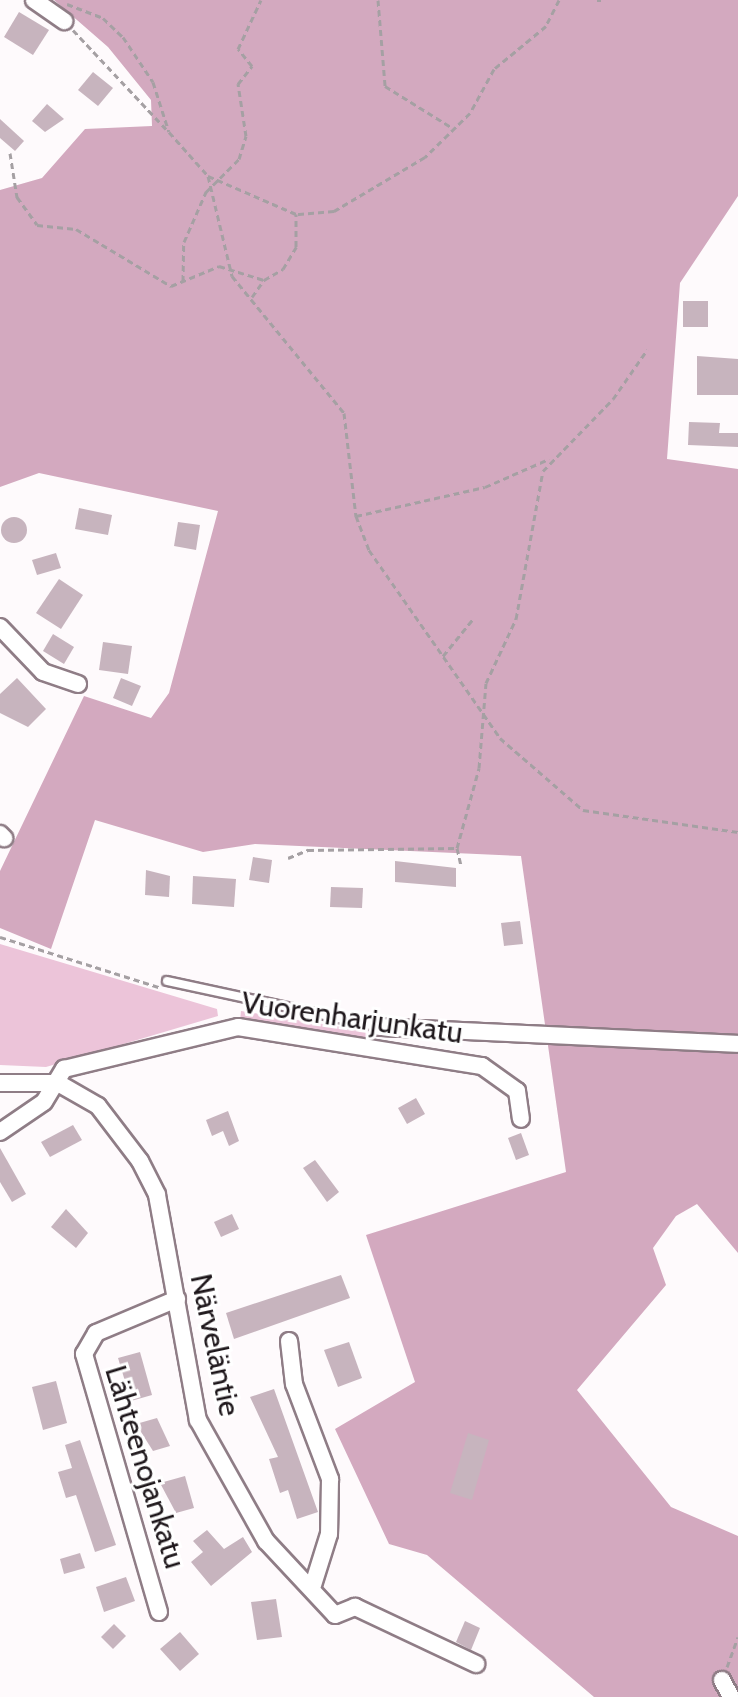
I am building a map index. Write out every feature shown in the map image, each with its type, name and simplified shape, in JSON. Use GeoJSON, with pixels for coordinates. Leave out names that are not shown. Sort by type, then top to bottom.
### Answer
{"type":"FeatureCollection","features":[{"type":"Feature","properties":{"kind":"street"},"geometry":{"type":"LineString","coordinates":[[36,1],[64,21]]}},
{"type":"Feature","properties":{"kind":"street"},"geometry":{"type":"LineString","coordinates":[[0,627],[43,672],[78,684]]}},
{"type":"Feature","properties":{"kind":"street","name":"Vuorenharjunkatu"},"geometry":{"type":"LineString","coordinates":[[58,1083],[64,1069],[238,1027],[482,1066],[517,1091],[521,1119]]}},
{"type":"Feature","properties":{"kind":"street"},"geometry":{"type":"LineString","coordinates":[[379,1027],[738,1044]]}},
{"type":"Feature","properties":{"kind":"street","name":"Närveläntie"},"geometry":{"type":"LineString","coordinates":[[0,1083],[58,1083],[98,1106],[140,1161],[157,1195],[177,1299],[188,1379],[213,1454],[266,1541],[313,1585],[335,1615],[355,1607],[476,1664]]}},
{"type":"Feature","properties":{"kind":"street"},"geometry":{"type":"LineString","coordinates":[[0,1132],[44,1102],[58,1083]]}},
{"type":"Feature","properties":{"kind":"street","name":"Lähteenojankatu"},"geometry":{"type":"LineString","coordinates":[[159,1612],[84,1354],[96,1333],[177,1299]]}},
{"type":"Feature","properties":{"kind":"street"},"geometry":{"type":"LineString","coordinates":[[289,1341],[294,1384],[330,1479],[329,1534],[313,1585]]}},
{"type":"Feature","properties":{"kind":"street"},"geometry":{"type":"LineString","coordinates":[[722,1680],[731,1697]]}},
{"type":"Feature","properties":{"kind":"lane"},"geometry":{"type":"LineString","coordinates":[[167,981],[379,1027]]}},
{"type":"Feature","properties":{"kind":"path"},"geometry":{"type":"LineString","coordinates":[[183,281],[184,242],[210,185],[239,159],[246,136],[238,84],[252,66],[238,49],[261,0]]}},
{"type":"Feature","properties":{"kind":"path"},"geometry":{"type":"LineString","coordinates":[[378,0],[385,86],[454,129]]}},
{"type":"Feature","properties":{"kind":"path"},"geometry":{"type":"LineString","coordinates":[[64,21],[208,176],[296,214],[334,211],[425,157],[454,129],[494,69],[546,26],[559,0]]}},
{"type":"Feature","properties":{"kind":"path"},"geometry":{"type":"LineString","coordinates":[[36,1],[75,4],[123,37],[153,82],[169,132]]}},
{"type":"Feature","properties":{"kind":"path"},"geometry":{"type":"LineString","coordinates":[[10,153],[17,197],[37,225],[76,229],[136,272],[171,286],[219,266],[252,297],[344,413],[356,516],[369,550],[483,716],[522,762],[583,810],[738,832]]}},
{"type":"Feature","properties":{"kind":"path"},"geometry":{"type":"LineString","coordinates":[[208,176],[232,276]]}},
{"type":"Feature","properties":{"kind":"path"},"geometry":{"type":"LineString","coordinates":[[252,297],[264,280],[283,269],[296,247],[296,214]]}},
{"type":"Feature","properties":{"kind":"path"},"geometry":{"type":"LineString","coordinates":[[232,276],[264,280]]}},
{"type":"Feature","properties":{"kind":"path"},"geometry":{"type":"LineString","coordinates":[[356,516],[485,487],[549,459],[598,416],[647,350]]}},
{"type":"Feature","properties":{"kind":"path"},"geometry":{"type":"LineString","coordinates":[[461,865],[457,848],[479,768],[486,683],[516,619],[526,536],[549,459]]}},
{"type":"Feature","properties":{"kind":"path"},"geometry":{"type":"LineString","coordinates":[[443,656],[473,619]]}},
{"type":"Feature","properties":{"kind":"path"},"geometry":{"type":"LineString","coordinates":[[288,858],[308,850],[457,848]]}},
{"type":"Feature","properties":{"kind":"path"},"geometry":{"type":"LineString","coordinates":[[722,1680],[738,1637]]}},
{"type":"Feature","properties":{"kind":"shaded area"},"geometry":{"type":"Polygon","coordinates":[[[54,0],[738,0],[738,196],[680,283],[667,459],[738,469],[738,1253],[697,1204],[676,1216],[653,1248],[666,1285],[577,1390],[671,1507],[738,1536],[738,1697],[594,1697],[427,1555],[389,1544],[335,1429],[415,1382],[366,1235],[566,1172],[521,856],[255,844],[203,852],[95,820],[51,949],[0,928],[0,871],[84,696],[151,718],[169,693],[218,511],[39,473],[0,487],[0,190],[42,178],[85,129],[152,126],[151,100],[108,47],[54,0]]]}},
{"type":"Feature","properties":{"kind":"shaded area"},"geometry":{"type":"Polygon","coordinates":[[[0,944],[217,1009],[218,1016],[46,1067],[0,1065],[0,944]]]}},
{"type":"Feature","properties":{"kind":"shaded area"},"geometry":{"type":"Polygon","coordinates":[[[241,1011],[375,1033],[364,1039],[240,1021],[241,1011]]]}},
{"type":"Feature","properties":{"kind":"building"},"geometry":{"type":"Polygon","coordinates":[[[19,12],[49,30],[33,55],[4,37],[19,12]]]}},
{"type":"Feature","properties":{"kind":"building"},"geometry":{"type":"Polygon","coordinates":[[[93,72],[113,88],[98,106],[78,90],[93,72]]]}},
{"type":"Feature","properties":{"kind":"building"},"geometry":{"type":"Polygon","coordinates":[[[47,104],[64,119],[45,132],[32,121],[47,104]]]}},
{"type":"Feature","properties":{"kind":"building"},"geometry":{"type":"Polygon","coordinates":[[[0,119],[24,141],[15,151],[0,138],[0,119]]]}},
{"type":"Feature","properties":{"kind":"building"},"geometry":{"type":"Polygon","coordinates":[[[683,301],[708,301],[708,327],[683,327],[683,301]]]}},
{"type":"Feature","properties":{"kind":"building"},"geometry":{"type":"Polygon","coordinates":[[[697,356],[738,359],[738,395],[697,395],[697,356]]]}},
{"type":"Feature","properties":{"kind":"building"},"geometry":{"type":"Polygon","coordinates":[[[689,422],[720,423],[719,433],[738,433],[738,447],[688,445],[689,422]]]}},
{"type":"Feature","properties":{"kind":"building"},"geometry":{"type":"Polygon","coordinates":[[[79,508],[112,515],[108,535],[75,529],[79,508]]]}},
{"type":"Feature","properties":{"kind":"building"},"geometry":{"type":"Polygon","coordinates":[[[14,517],[23,521],[27,530],[23,539],[14,543],[5,539],[1,530],[5,521],[14,517]]]}},
{"type":"Feature","properties":{"kind":"building"},"geometry":{"type":"Polygon","coordinates":[[[178,522],[200,525],[196,550],[174,546],[178,522]]]}},
{"type":"Feature","properties":{"kind":"building"},"geometry":{"type":"Polygon","coordinates":[[[56,553],[61,568],[37,575],[32,560],[56,553]]]}},
{"type":"Feature","properties":{"kind":"building"},"geometry":{"type":"Polygon","coordinates":[[[59,579],[83,595],[61,629],[36,613],[59,579]]]}},
{"type":"Feature","properties":{"kind":"building"},"geometry":{"type":"Polygon","coordinates":[[[53,634],[74,647],[64,664],[43,651],[53,634]]]}},
{"type":"Feature","properties":{"kind":"building"},"geometry":{"type":"Polygon","coordinates":[[[103,642],[132,646],[128,674],[99,670],[103,642]]]}},
{"type":"Feature","properties":{"kind":"building"},"geometry":{"type":"Polygon","coordinates":[[[17,678],[46,709],[28,727],[0,713],[0,694],[17,678]]]}},
{"type":"Feature","properties":{"kind":"building"},"geometry":{"type":"Polygon","coordinates":[[[121,678],[141,686],[132,706],[113,698],[121,678]]]}},
{"type":"Feature","properties":{"kind":"building"},"geometry":{"type":"Polygon","coordinates":[[[253,857],[272,860],[269,883],[249,880],[253,857]]]}},
{"type":"Feature","properties":{"kind":"building"},"geometry":{"type":"Polygon","coordinates":[[[395,861],[456,868],[456,887],[395,882],[395,861]]]}},
{"type":"Feature","properties":{"kind":"building"},"geometry":{"type":"Polygon","coordinates":[[[146,870],[170,876],[169,897],[145,895],[146,870]]]}},
{"type":"Feature","properties":{"kind":"building"},"geometry":{"type":"Polygon","coordinates":[[[193,876],[236,879],[234,907],[192,904],[193,876]]]}},
{"type":"Feature","properties":{"kind":"building"},"geometry":{"type":"Polygon","coordinates":[[[331,887],[363,888],[362,908],[330,907],[331,887]]]}},
{"type":"Feature","properties":{"kind":"building"},"geometry":{"type":"Polygon","coordinates":[[[520,921],[523,944],[504,946],[501,923],[520,921]]]}},
{"type":"Feature","properties":{"kind":"building"},"geometry":{"type":"Polygon","coordinates":[[[416,1098],[425,1114],[407,1124],[398,1108],[416,1098]]]}},
{"type":"Feature","properties":{"kind":"building"},"geometry":{"type":"Polygon","coordinates":[[[228,1111],[239,1141],[229,1146],[223,1131],[212,1136],[206,1120],[228,1111]]]}},
{"type":"Feature","properties":{"kind":"building"},"geometry":{"type":"Polygon","coordinates":[[[73,1125],[82,1140],[50,1157],[41,1142],[73,1125]]]}},
{"type":"Feature","properties":{"kind":"building"},"geometry":{"type":"Polygon","coordinates":[[[521,1133],[529,1155],[516,1160],[508,1138],[521,1133]]]}},
{"type":"Feature","properties":{"kind":"building"},"geometry":{"type":"Polygon","coordinates":[[[0,1148],[26,1194],[12,1202],[0,1182],[0,1148]]]}},
{"type":"Feature","properties":{"kind":"building"},"geometry":{"type":"Polygon","coordinates":[[[315,1160],[339,1192],[327,1202],[303,1168],[315,1160]]]}},
{"type":"Feature","properties":{"kind":"building"},"geometry":{"type":"Polygon","coordinates":[[[66,1209],[88,1233],[76,1248],[51,1227],[66,1209]]]}},
{"type":"Feature","properties":{"kind":"building"},"geometry":{"type":"Polygon","coordinates":[[[232,1214],[239,1229],[221,1237],[214,1222],[232,1214]]]}},
{"type":"Feature","properties":{"kind":"building"},"geometry":{"type":"Polygon","coordinates":[[[341,1275],[350,1298],[234,1339],[226,1313],[341,1275]]]}},
{"type":"Feature","properties":{"kind":"building"},"geometry":{"type":"Polygon","coordinates":[[[349,1342],[362,1378],[338,1387],[324,1350],[349,1342]]]}},
{"type":"Feature","properties":{"kind":"building"},"geometry":{"type":"Polygon","coordinates":[[[140,1352],[152,1395],[131,1401],[118,1358],[140,1352]]]}},
{"type":"Feature","properties":{"kind":"building"},"geometry":{"type":"Polygon","coordinates":[[[56,1381],[67,1423],[43,1430],[32,1387],[56,1381]]]}},
{"type":"Feature","properties":{"kind":"building"},"geometry":{"type":"Polygon","coordinates":[[[274,1389],[318,1512],[297,1519],[288,1490],[280,1493],[269,1459],[278,1457],[250,1397],[274,1389]]]}},
{"type":"Feature","properties":{"kind":"building"},"geometry":{"type":"Polygon","coordinates":[[[157,1418],[170,1446],[153,1451],[136,1424],[157,1418]]]}},
{"type":"Feature","properties":{"kind":"building"},"geometry":{"type":"Polygon","coordinates":[[[468,1433],[489,1440],[472,1500],[450,1493],[468,1433]]]}},
{"type":"Feature","properties":{"kind":"building"},"geometry":{"type":"Polygon","coordinates":[[[80,1440],[116,1545],[95,1552],[76,1495],[66,1498],[58,1472],[72,1468],[65,1445],[80,1440]]]}},
{"type":"Feature","properties":{"kind":"building"},"geometry":{"type":"Polygon","coordinates":[[[185,1476],[194,1508],[176,1513],[160,1483],[185,1476]]]}},
{"type":"Feature","properties":{"kind":"building"},"geometry":{"type":"Polygon","coordinates":[[[207,1530],[224,1549],[243,1537],[252,1552],[211,1586],[191,1562],[203,1552],[193,1541],[207,1530]]]}},
{"type":"Feature","properties":{"kind":"building"},"geometry":{"type":"Polygon","coordinates":[[[80,1553],[85,1568],[64,1574],[60,1559],[80,1553]]]}},
{"type":"Feature","properties":{"kind":"building"},"geometry":{"type":"Polygon","coordinates":[[[126,1577],[135,1601],[104,1612],[96,1587],[126,1577]]]}},
{"type":"Feature","properties":{"kind":"building"},"geometry":{"type":"Polygon","coordinates":[[[276,1599],[282,1637],[257,1640],[251,1602],[276,1599]]]}},
{"type":"Feature","properties":{"kind":"building"},"geometry":{"type":"Polygon","coordinates":[[[465,1621],[480,1628],[471,1650],[456,1642],[465,1621]]]}},
{"type":"Feature","properties":{"kind":"building"},"geometry":{"type":"Polygon","coordinates":[[[114,1624],[126,1636],[113,1649],[101,1637],[114,1624]]]}},
{"type":"Feature","properties":{"kind":"building"},"geometry":{"type":"Polygon","coordinates":[[[180,1632],[199,1654],[180,1671],[160,1649],[180,1632]]]}}]}
